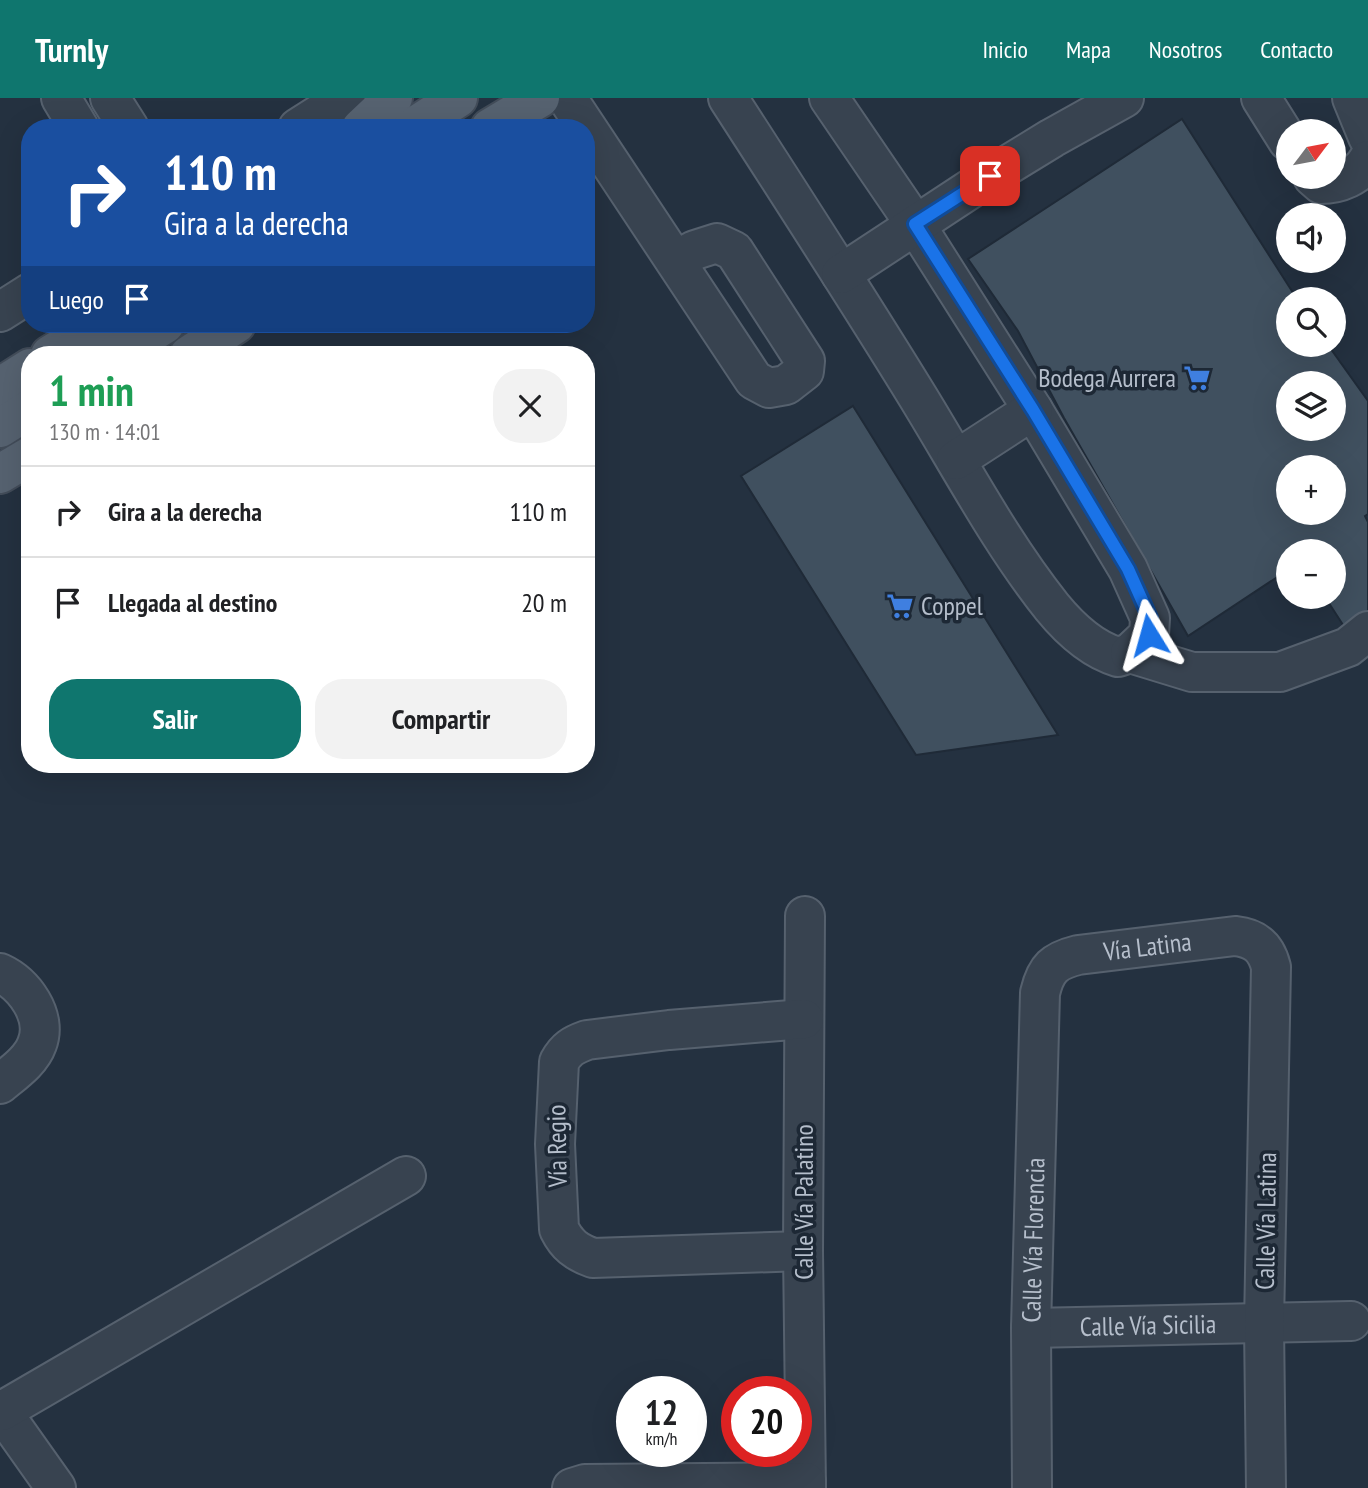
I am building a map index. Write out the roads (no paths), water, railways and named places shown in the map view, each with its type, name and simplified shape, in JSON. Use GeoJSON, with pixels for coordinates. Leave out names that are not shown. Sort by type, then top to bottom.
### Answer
{"type":"FeatureCollection","features":[{"type":"Feature","properties":{"kind":"main road"},"geometry":{"type":"LineString","coordinates":[[371,119],[393,98]]}},
{"type":"Feature","properties":{"kind":"main road"},"geometry":{"type":"LineString","coordinates":[[426,119],[458,98]]}},
{"type":"Feature","properties":{"kind":"main road"},"geometry":{"type":"LineString","coordinates":[[505,119],[540,98]]}},
{"type":"Feature","properties":{"kind":"main road"},"geometry":{"type":"LineString","coordinates":[[528,119],[555,98]]}},
{"type":"Feature","properties":{"kind":"main road"},"geometry":{"type":"LineString","coordinates":[[65,346],[85,333]]}},
{"type":"Feature","properties":{"kind":"main road"},"geometry":{"type":"LineString","coordinates":[[130,346],[150,333]]}},
{"type":"Feature","properties":{"kind":"main road"},"geometry":{"type":"LineString","coordinates":[[203,346],[222,333]]}},
{"type":"Feature","properties":{"kind":"main road"},"geometry":{"type":"LineString","coordinates":[[0,387],[21,374]]}},
{"type":"Feature","properties":{"kind":"main road"},"geometry":{"type":"LineString","coordinates":[[0,428],[21,415]]}},
{"type":"Feature","properties":{"kind":"main road"},"geometry":{"type":"LineString","coordinates":[[0,474],[21,461]]}},
{"type":"Feature","properties":{"kind":"street"},"geometry":{"type":"LineString","coordinates":[[61,98],[74,119]]}},
{"type":"Feature","properties":{"kind":"street"},"geometry":{"type":"LineString","coordinates":[[110,98],[123,119]]}},
{"type":"Feature","properties":{"kind":"street"},"geometry":{"type":"LineString","coordinates":[[312,119],[345,98]]}},
{"type":"Feature","properties":{"kind":"street"},"geometry":{"type":"LineString","coordinates":[[567,98],[581,119]]}},
{"type":"Feature","properties":{"kind":"street"},"geometry":{"type":"LineString","coordinates":[[739,102],[841,274],[999,530],[1052,606],[1075,632],[1092,645],[1118,657],[1130,653],[1149,635],[1150,618],[1128,569],[1033,410],[915,224],[829,98]]}},
{"type":"Feature","properties":{"kind":"street"},"geometry":{"type":"LineString","coordinates":[[1261,98],[1276,122]]}},
{"type":"Feature","properties":{"kind":"street"},"geometry":{"type":"LineString","coordinates":[[1352,98],[1368,136]]}},
{"type":"Feature","properties":{"kind":"street"},"geometry":{"type":"LineString","coordinates":[[841,274],[915,224],[1115,100]]}},
{"type":"Feature","properties":{"kind":"street"},"geometry":{"type":"LineString","coordinates":[[595,140],[675,261]]}},
{"type":"Feature","properties":{"kind":"street"},"geometry":{"type":"LineString","coordinates":[[1346,178],[1363,169],[1368,160]]}},
{"type":"Feature","properties":{"kind":"street"},"geometry":{"type":"LineString","coordinates":[[0,312],[21,299]]}},
{"type":"Feature","properties":{"kind":"street"},"geometry":{"type":"LineString","coordinates":[[956,460],[1033,410]]}},
{"type":"Feature","properties":{"kind":"street"},"geometry":{"type":"LineString","coordinates":[[1130,653],[1192,672],[1280,672],[1348,647],[1368,631]]}},
{"type":"Feature","properties":{"kind":"street","name":"Calle Vía Palatino"},"geometry":{"type":"LineString","coordinates":[[805,916],[803,1251],[806,1485]]}},
{"type":"Feature","properties":{"kind":"street","name":"Vía Latina"},"geometry":{"type":"LineString","coordinates":[[1040,993],[1050,968],[1062,959],[1078,955],[1235,936],[1249,937],[1261,945],[1268,955]]}},
{"type":"Feature","properties":{"kind":"street","name":"Calle Vía Latina"},"geometry":{"type":"LineString","coordinates":[[1266,1488],[1264,1324],[1271,967],[1268,955]]}},
{"type":"Feature","properties":{"kind":"street"},"geometry":{"type":"LineString","coordinates":[[0,973],[24,989],[34,1006],[39,1028],[37,1045],[24,1063],[0,1084]]}},
{"type":"Feature","properties":{"kind":"street","name":"Calle Vía Florencia"},"geometry":{"type":"LineString","coordinates":[[1032,1488],[1031,1328],[1040,993]]}},
{"type":"Feature","properties":{"kind":"street","name":"Vía Regio"},"geometry":{"type":"LineString","coordinates":[[803,1251],[593,1258],[578,1253],[565,1242],[559,1229],[555,1144],[559,1062],[574,1044],[669,1030],[804,1019]]}},
{"type":"Feature","properties":{"kind":"street"},"geometry":{"type":"LineString","coordinates":[[57,1488],[1,1410],[406,1176]]}},
{"type":"Feature","properties":{"kind":"street","name":"Calle Vía Sicilia"},"geometry":{"type":"LineString","coordinates":[[1031,1328],[1352,1321]]}},
{"type":"Feature","properties":{"kind":"street"},"geometry":{"type":"LineString","coordinates":[[572,1488],[585,1484],[806,1485]]}},
{"type":"Feature","properties":{"kind":"place","name":"Bodega Aurrera"},"geometry":{"type":"Point","coordinates":[1197,378]}},
{"type":"Feature","properties":{"kind":"place","name":"Coppel"},"geometry":{"type":"Point","coordinates":[900,606]}}]}
